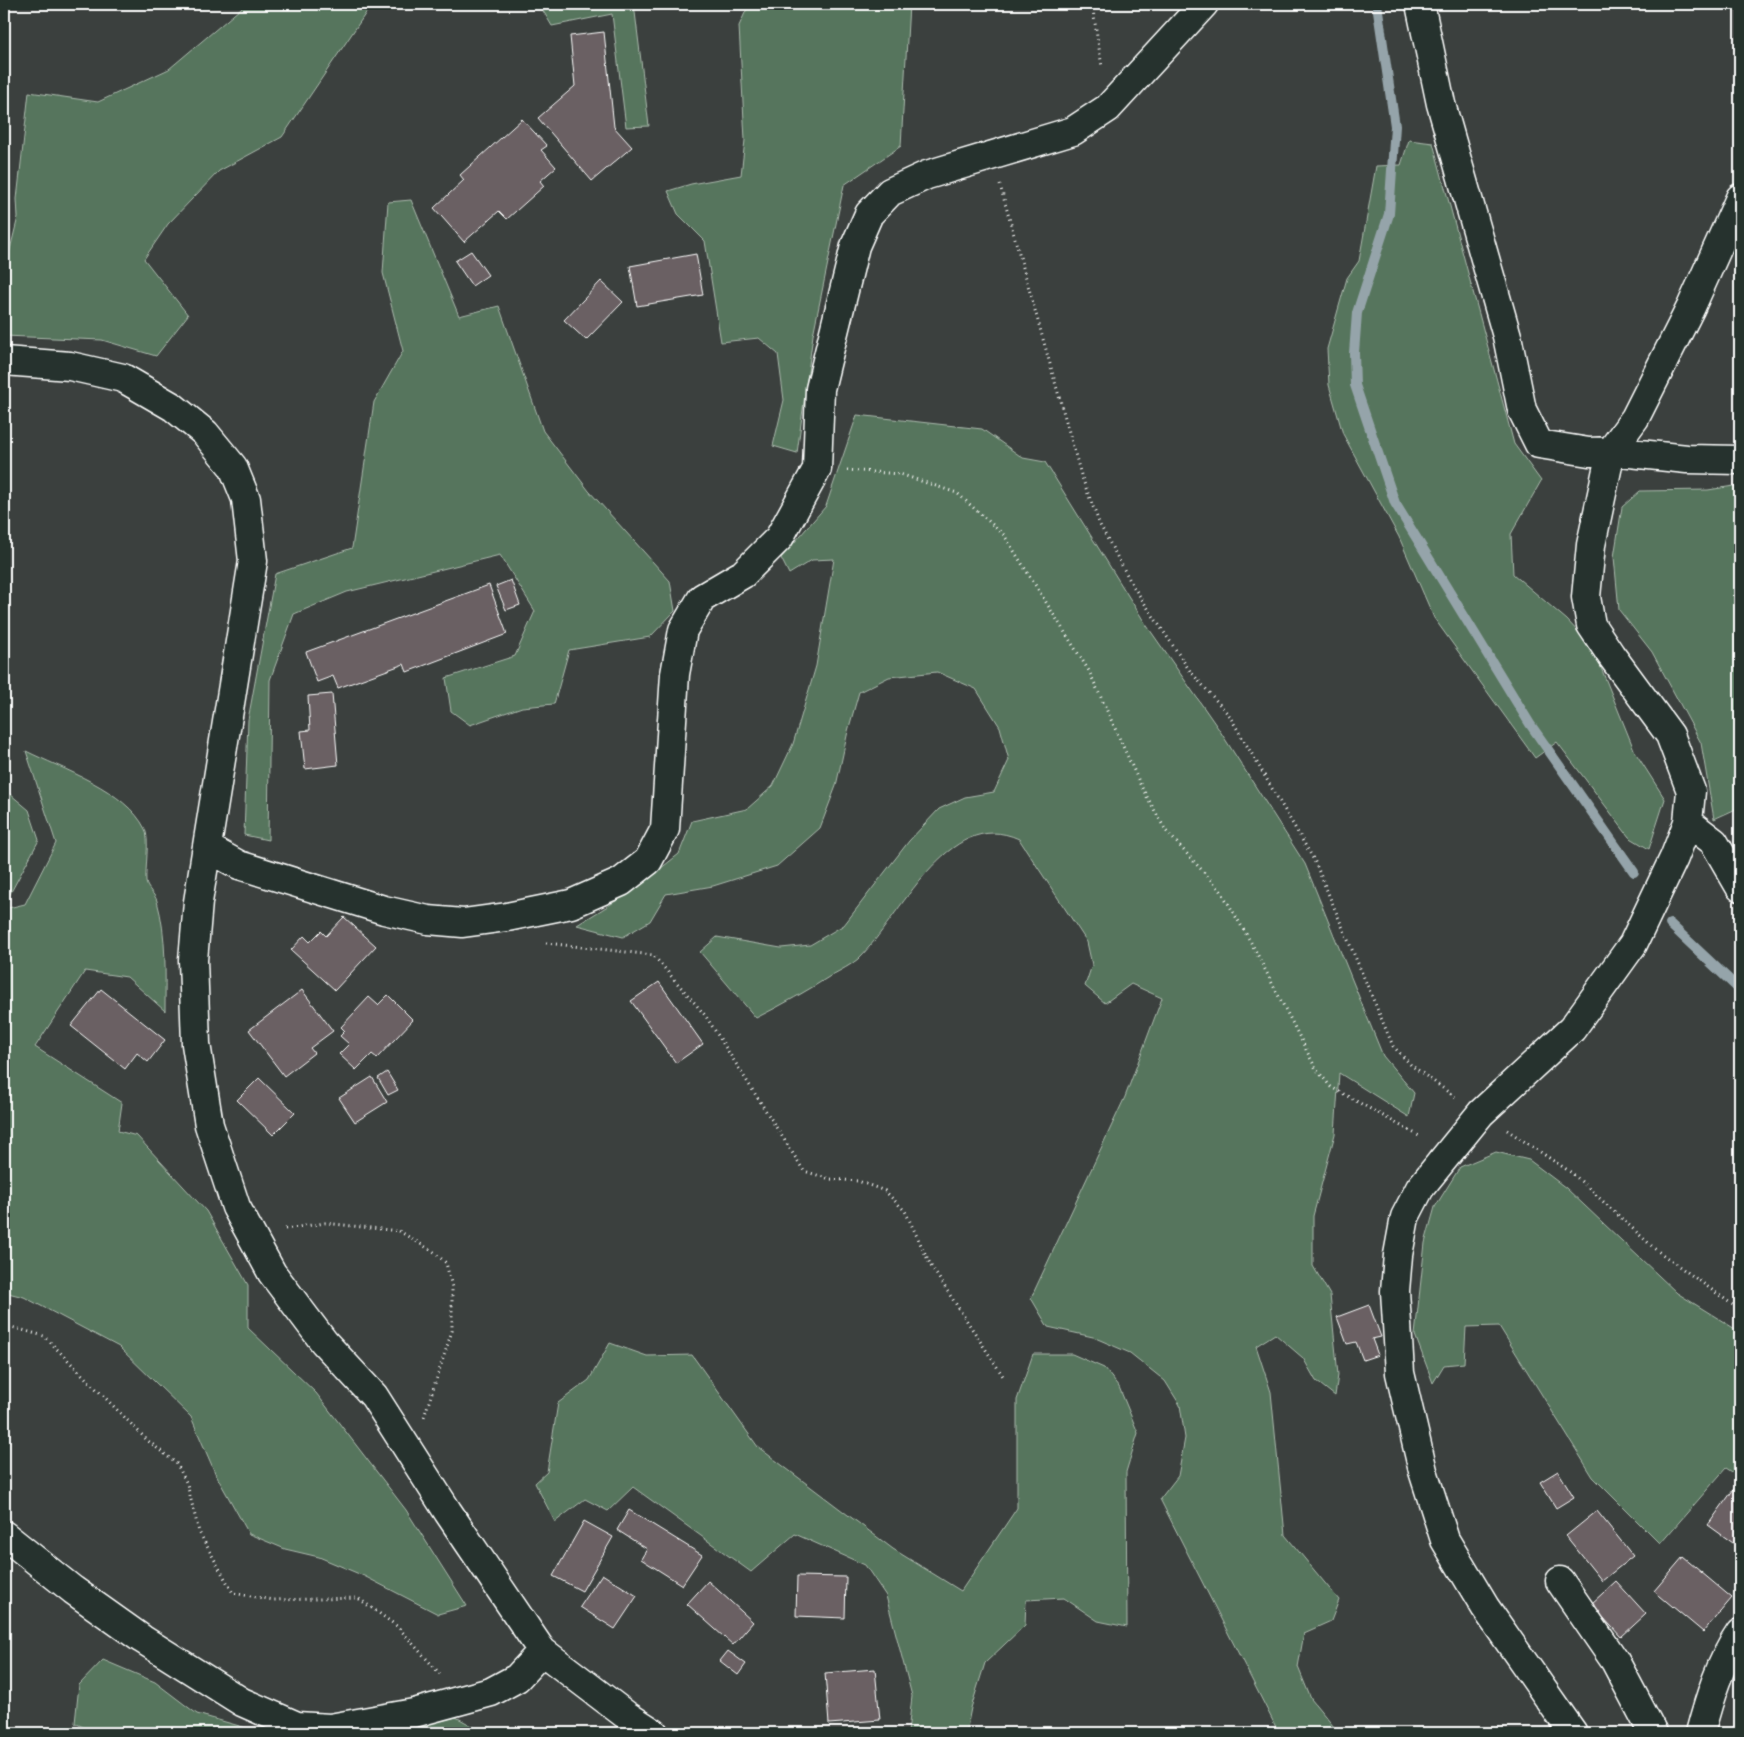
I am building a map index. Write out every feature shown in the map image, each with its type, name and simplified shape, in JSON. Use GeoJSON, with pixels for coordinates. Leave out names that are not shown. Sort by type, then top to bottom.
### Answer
{"type":"FeatureCollection","features":[{"type":"Feature","properties":{"kind":"street"},"geometry":{"type":"LineString","coordinates":[[208,848],[239,865],[384,910],[428,920],[463,923],[507,917],[571,904],[621,882],[648,861],[665,829],[675,674],[683,630],[702,598],[743,574],[779,538],[817,469],[820,389],[855,246],[869,214],[890,192],[926,175],[1073,130],[1108,108],[1204,4]]}},
{"type":"Feature","properties":{"kind":"street"},"geometry":{"type":"LineString","coordinates":[[1420,4],[1441,104],[1507,336],[1522,410],[1539,444],[1563,449],[1611,451],[1686,459],[1740,460]]}},
{"type":"Feature","properties":{"kind":"street"},"geometry":{"type":"LineString","coordinates":[[1573,1733],[1485,1607],[1445,1540],[1422,1472],[1400,1373],[1395,1292],[1398,1255],[1405,1217],[1420,1188],[1481,1114],[1572,1029],[1633,944],[1674,858],[1688,822],[1691,791],[1670,735],[1591,625],[1586,597],[1591,545],[1601,490],[1611,451],[1635,418],[1691,307],[1740,198]]}},
{"type":"Feature","properties":{"kind":"street"},"geometry":{"type":"LineString","coordinates":[[4,361],[70,366],[123,378],[174,407],[206,433],[233,466],[246,499],[253,561],[198,902],[192,960],[196,1044],[209,1125],[236,1207],[272,1273],[324,1342],[374,1396],[521,1622],[542,1650],[654,1733]]}},
{"type":"Feature","properties":{"kind":"street"},"geometry":{"type":"LineString","coordinates":[[1688,822],[1714,842],[1740,888]]}},
{"type":"Feature","properties":{"kind":"street"},"geometry":{"type":"LineString","coordinates":[[4,1535],[74,1590],[142,1639],[242,1702],[297,1726],[330,1728],[414,1714],[491,1692],[516,1678],[542,1650]]}},
{"type":"Feature","properties":{"kind":"street"},"geometry":{"type":"LineString","coordinates":[[1560,1581],[1615,1661],[1653,1733]]}},
{"type":"Feature","properties":{"kind":"street"},"geometry":{"type":"LineString","coordinates":[[1700,1733],[1710,1696],[1734,1642],[1740,1633]]}},
{"type":"Feature","properties":{"kind":"path"},"geometry":{"type":"LineString","coordinates":[[1092,4],[1108,108]]}},
{"type":"Feature","properties":{"kind":"path"},"geometry":{"type":"LineString","coordinates":[[992,156],[1081,476],[1100,525],[1132,586],[1190,671],[1228,715],[1314,860],[1392,1046],[1410,1065],[1572,1173],[1655,1249],[1740,1310]]}},
{"type":"Feature","properties":{"kind":"path"},"geometry":{"type":"LineString","coordinates":[[817,469],[900,474],[957,493],[1004,536],[1089,671],[1141,786],[1166,831],[1221,891],[1253,946],[1316,1069],[1331,1087],[1449,1153]]}},
{"type":"Feature","properties":{"kind":"path"},"geometry":{"type":"LineString","coordinates":[[542,943],[653,955],[705,1015],[804,1171],[830,1179],[858,1181],[885,1191],[905,1211],[931,1266],[1003,1376]]}},
{"type":"Feature","properties":{"kind":"path"},"geometry":{"type":"LineString","coordinates":[[253,1238],[284,1229],[325,1223],[368,1227],[399,1232],[434,1252],[446,1263],[452,1287],[452,1331],[412,1454]]}},
{"type":"Feature","properties":{"kind":"path"},"geometry":{"type":"LineString","coordinates":[[4,1324],[44,1336],[147,1440],[177,1464],[187,1484],[199,1532],[233,1593],[274,1600],[358,1598],[398,1627],[429,1664],[467,1699]]}},
{"type":"Feature","properties":{"kind":"green space"},"geometry":{"type":"Polygon","coordinates":[[[246,4],[372,4],[282,137],[219,171],[168,224],[144,259],[188,315],[156,356],[102,340],[4,336],[4,274],[18,217],[17,199],[29,92],[98,102],[169,69],[246,4]]]}},
{"type":"Feature","properties":{"kind":"green space"},"geometry":{"type":"Polygon","coordinates":[[[539,4],[634,4],[649,126],[626,127],[612,14],[552,26],[539,4]]]}},
{"type":"Feature","properties":{"kind":"green space"},"geometry":{"type":"Polygon","coordinates":[[[749,4],[909,4],[901,146],[844,185],[813,335],[797,453],[773,446],[784,400],[778,354],[759,338],[721,342],[705,241],[678,214],[668,191],[691,184],[741,175],[745,140],[739,26],[749,4]]]}},
{"type":"Feature","properties":{"kind":"green space"},"geometry":{"type":"Polygon","coordinates":[[[1409,140],[1433,143],[1514,444],[1541,481],[1511,534],[1513,574],[1567,620],[1593,648],[1635,752],[1665,799],[1649,849],[1629,837],[1557,742],[1535,758],[1434,618],[1399,537],[1343,434],[1329,385],[1327,349],[1347,278],[1359,261],[1376,166],[1401,165],[1409,140]]]}},
{"type":"Feature","properties":{"kind":"green space"},"geometry":{"type":"Polygon","coordinates":[[[411,200],[459,316],[499,306],[543,431],[589,491],[670,581],[675,611],[650,637],[569,650],[554,704],[522,707],[470,725],[451,711],[446,678],[515,656],[535,611],[500,555],[347,592],[294,614],[270,680],[268,840],[244,835],[248,720],[275,574],[352,548],[374,402],[403,351],[383,273],[388,202],[411,200]]]}},
{"type":"Feature","properties":{"kind":"green space"},"geometry":{"type":"Polygon","coordinates":[[[857,415],[982,429],[1023,458],[1045,462],[1145,623],[1218,728],[1305,864],[1383,1056],[1414,1093],[1409,1117],[1339,1073],[1335,1134],[1313,1216],[1313,1266],[1330,1295],[1338,1375],[1335,1396],[1316,1381],[1303,1358],[1275,1334],[1256,1346],[1271,1392],[1285,1535],[1339,1600],[1331,1621],[1304,1633],[1298,1667],[1311,1699],[1339,1733],[1279,1733],[1160,1499],[1178,1476],[1185,1438],[1180,1405],[1165,1381],[1130,1353],[1093,1337],[1048,1327],[1031,1298],[1125,1097],[1162,998],[1131,984],[1105,1003],[1085,986],[1092,965],[1087,942],[1019,839],[993,833],[969,838],[947,852],[927,872],[858,959],[794,998],[756,1018],[700,952],[717,937],[781,948],[810,945],[844,925],[909,841],[939,809],[965,797],[994,792],[1009,760],[1000,727],[976,689],[937,672],[889,677],[859,692],[836,786],[820,828],[777,866],[713,886],[666,894],[650,921],[623,937],[577,925],[632,891],[679,854],[692,821],[747,809],[773,786],[793,744],[816,666],[834,559],[812,560],[789,574],[781,558],[826,506],[857,415]]]}},
{"type":"Feature","properties":{"kind":"green space"},"geometry":{"type":"Polygon","coordinates":[[[1740,485],[1740,799],[1736,809],[1714,819],[1701,743],[1652,652],[1619,610],[1614,557],[1622,507],[1640,491],[1708,490],[1740,485]]]}},
{"type":"Feature","properties":{"kind":"green space"},"geometry":{"type":"Polygon","coordinates":[[[26,751],[92,782],[123,803],[136,815],[145,829],[147,847],[146,882],[157,901],[165,956],[165,1011],[127,977],[85,971],[35,1047],[122,1103],[118,1131],[137,1136],[206,1211],[248,1285],[248,1328],[316,1393],[406,1510],[467,1606],[438,1614],[364,1576],[319,1557],[285,1549],[249,1534],[216,1475],[191,1417],[119,1347],[24,1297],[4,1292],[4,909],[25,904],[56,843],[26,751]]]}},
{"type":"Feature","properties":{"kind":"green space"},"geometry":{"type":"Polygon","coordinates":[[[4,789],[29,810],[39,840],[4,905],[4,789]]]}},
{"type":"Feature","properties":{"kind":"green space"},"geometry":{"type":"Polygon","coordinates":[[[1496,1152],[1529,1160],[1566,1188],[1677,1293],[1740,1332],[1740,1477],[1726,1468],[1660,1544],[1593,1477],[1499,1326],[1466,1327],[1464,1363],[1444,1365],[1433,1383],[1415,1335],[1425,1243],[1435,1207],[1460,1167],[1496,1152]]]}},
{"type":"Feature","properties":{"kind":"green space"},"geometry":{"type":"Polygon","coordinates":[[[610,1343],[647,1356],[692,1355],[758,1447],[893,1549],[961,1591],[1017,1508],[1017,1400],[1033,1354],[1072,1354],[1104,1368],[1119,1387],[1138,1433],[1126,1472],[1127,1627],[1098,1621],[1064,1598],[1026,1600],[1025,1625],[985,1663],[971,1708],[966,1733],[908,1733],[912,1696],[886,1596],[865,1565],[795,1534],[751,1572],[633,1487],[608,1511],[585,1499],[555,1522],[535,1483],[547,1472],[558,1403],[589,1380],[610,1343]]]}},
{"type":"Feature","properties":{"kind":"green space"},"geometry":{"type":"Polygon","coordinates":[[[103,1660],[155,1682],[197,1714],[264,1733],[95,1733],[75,1723],[79,1685],[103,1660]]]}},
{"type":"Feature","properties":{"kind":"green space"},"geometry":{"type":"Polygon","coordinates":[[[456,1717],[485,1733],[390,1733],[456,1717]]]}},
{"type":"Feature","properties":{"kind":"building"},"geometry":{"type":"Polygon","coordinates":[[[604,32],[614,127],[632,147],[592,181],[538,118],[575,86],[570,36],[604,32]]]}},
{"type":"Feature","properties":{"kind":"building"},"geometry":{"type":"Polygon","coordinates":[[[522,119],[547,146],[541,150],[556,167],[540,181],[544,186],[507,219],[499,211],[464,242],[434,208],[464,180],[460,175],[522,119]]]}},
{"type":"Feature","properties":{"kind":"building"},"geometry":{"type":"Polygon","coordinates":[[[471,251],[488,275],[472,286],[455,261],[471,251]]]}},
{"type":"Feature","properties":{"kind":"building"},"geometry":{"type":"Polygon","coordinates":[[[696,254],[703,295],[637,306],[630,266],[696,254]]]}},
{"type":"Feature","properties":{"kind":"building"},"geometry":{"type":"Polygon","coordinates":[[[601,281],[623,302],[586,340],[564,320],[601,281]]]}},
{"type":"Feature","properties":{"kind":"building"},"geometry":{"type":"Polygon","coordinates":[[[511,580],[520,605],[506,610],[496,586],[511,580]]]}},
{"type":"Feature","properties":{"kind":"building"},"geometry":{"type":"Polygon","coordinates":[[[489,585],[507,634],[407,672],[404,664],[338,688],[333,676],[317,682],[306,652],[489,585]]]}},
{"type":"Feature","properties":{"kind":"building"},"geometry":{"type":"Polygon","coordinates":[[[332,694],[338,765],[305,769],[301,731],[310,730],[308,696],[332,694]]]}},
{"type":"Feature","properties":{"kind":"building"},"geometry":{"type":"Polygon","coordinates":[[[344,917],[376,946],[335,990],[291,950],[304,936],[310,942],[321,931],[326,936],[344,917]]]}},
{"type":"Feature","properties":{"kind":"building"},"geometry":{"type":"Polygon","coordinates":[[[659,982],[703,1044],[676,1063],[631,1001],[659,982]]]}},
{"type":"Feature","properties":{"kind":"building"},"geometry":{"type":"Polygon","coordinates":[[[101,989],[165,1040],[148,1062],[137,1053],[125,1069],[71,1026],[101,989]]]}},
{"type":"Feature","properties":{"kind":"building"},"geometry":{"type":"Polygon","coordinates":[[[302,990],[333,1031],[310,1048],[314,1053],[284,1076],[249,1030],[302,990]]]}},
{"type":"Feature","properties":{"kind":"building"},"geometry":{"type":"Polygon","coordinates":[[[388,995],[413,1020],[377,1058],[372,1054],[356,1070],[339,1054],[349,1044],[340,1036],[345,1031],[341,1027],[369,997],[378,1005],[388,995]]]}},
{"type":"Feature","properties":{"kind":"building"},"geometry":{"type":"Polygon","coordinates":[[[387,1072],[398,1090],[388,1095],[378,1078],[387,1072]]]}},
{"type":"Feature","properties":{"kind":"building"},"geometry":{"type":"Polygon","coordinates":[[[372,1077],[387,1102],[355,1122],[339,1098],[372,1077]]]}},
{"type":"Feature","properties":{"kind":"building"},"geometry":{"type":"Polygon","coordinates":[[[259,1078],[295,1113],[273,1135],[237,1100],[259,1078]]]}},
{"type":"Feature","properties":{"kind":"building"},"geometry":{"type":"Polygon","coordinates":[[[1369,1305],[1381,1337],[1372,1339],[1378,1355],[1363,1360],[1356,1342],[1347,1344],[1337,1317],[1369,1305]]]}},
{"type":"Feature","properties":{"kind":"building"},"geometry":{"type":"Polygon","coordinates":[[[1558,1471],[1574,1497],[1556,1508],[1540,1482],[1558,1471]]]}},
{"type":"Feature","properties":{"kind":"building"},"geometry":{"type":"Polygon","coordinates":[[[1736,1486],[1740,1489],[1740,1548],[1708,1525],[1736,1486]]]}},
{"type":"Feature","properties":{"kind":"building"},"geometry":{"type":"Polygon","coordinates":[[[629,1510],[702,1555],[682,1585],[641,1559],[647,1549],[617,1530],[629,1510]]]}},
{"type":"Feature","properties":{"kind":"building"},"geometry":{"type":"Polygon","coordinates":[[[1597,1511],[1633,1556],[1602,1581],[1566,1536],[1597,1511]]]}},
{"type":"Feature","properties":{"kind":"building"},"geometry":{"type":"Polygon","coordinates":[[[584,1521],[613,1537],[582,1591],[553,1576],[584,1521]]]}},
{"type":"Feature","properties":{"kind":"building"},"geometry":{"type":"Polygon","coordinates":[[[1683,1557],[1732,1598],[1703,1632],[1654,1591],[1683,1557]]]}},
{"type":"Feature","properties":{"kind":"building"},"geometry":{"type":"Polygon","coordinates":[[[602,1574],[637,1596],[615,1629],[580,1607],[602,1574]]]}},
{"type":"Feature","properties":{"kind":"building"},"geometry":{"type":"Polygon","coordinates":[[[797,1576],[846,1577],[845,1618],[796,1616],[797,1576]]]}},
{"type":"Feature","properties":{"kind":"building"},"geometry":{"type":"Polygon","coordinates":[[[708,1581],[753,1622],[733,1645],[687,1604],[708,1581]]]}},
{"type":"Feature","properties":{"kind":"building"},"geometry":{"type":"Polygon","coordinates":[[[1616,1581],[1646,1614],[1621,1637],[1591,1604],[1616,1581]]]}},
{"type":"Feature","properties":{"kind":"building"},"geometry":{"type":"Polygon","coordinates":[[[728,1651],[746,1664],[738,1675],[720,1661],[728,1651]]]}},
{"type":"Feature","properties":{"kind":"building"},"geometry":{"type":"Polygon","coordinates":[[[875,1669],[880,1720],[829,1724],[825,1673],[875,1669]]]}},
{"type":"Feature","properties":{"kind":"waterway"},"geometry":{"type":"LineString","coordinates":[[1377,4],[1395,126],[1389,214],[1357,313],[1354,353],[1355,385],[1395,503],[1530,724],[1634,872]]}},
{"type":"Feature","properties":{"kind":"waterway"},"geometry":{"type":"LineString","coordinates":[[1670,924],[1740,990]]}}]}
